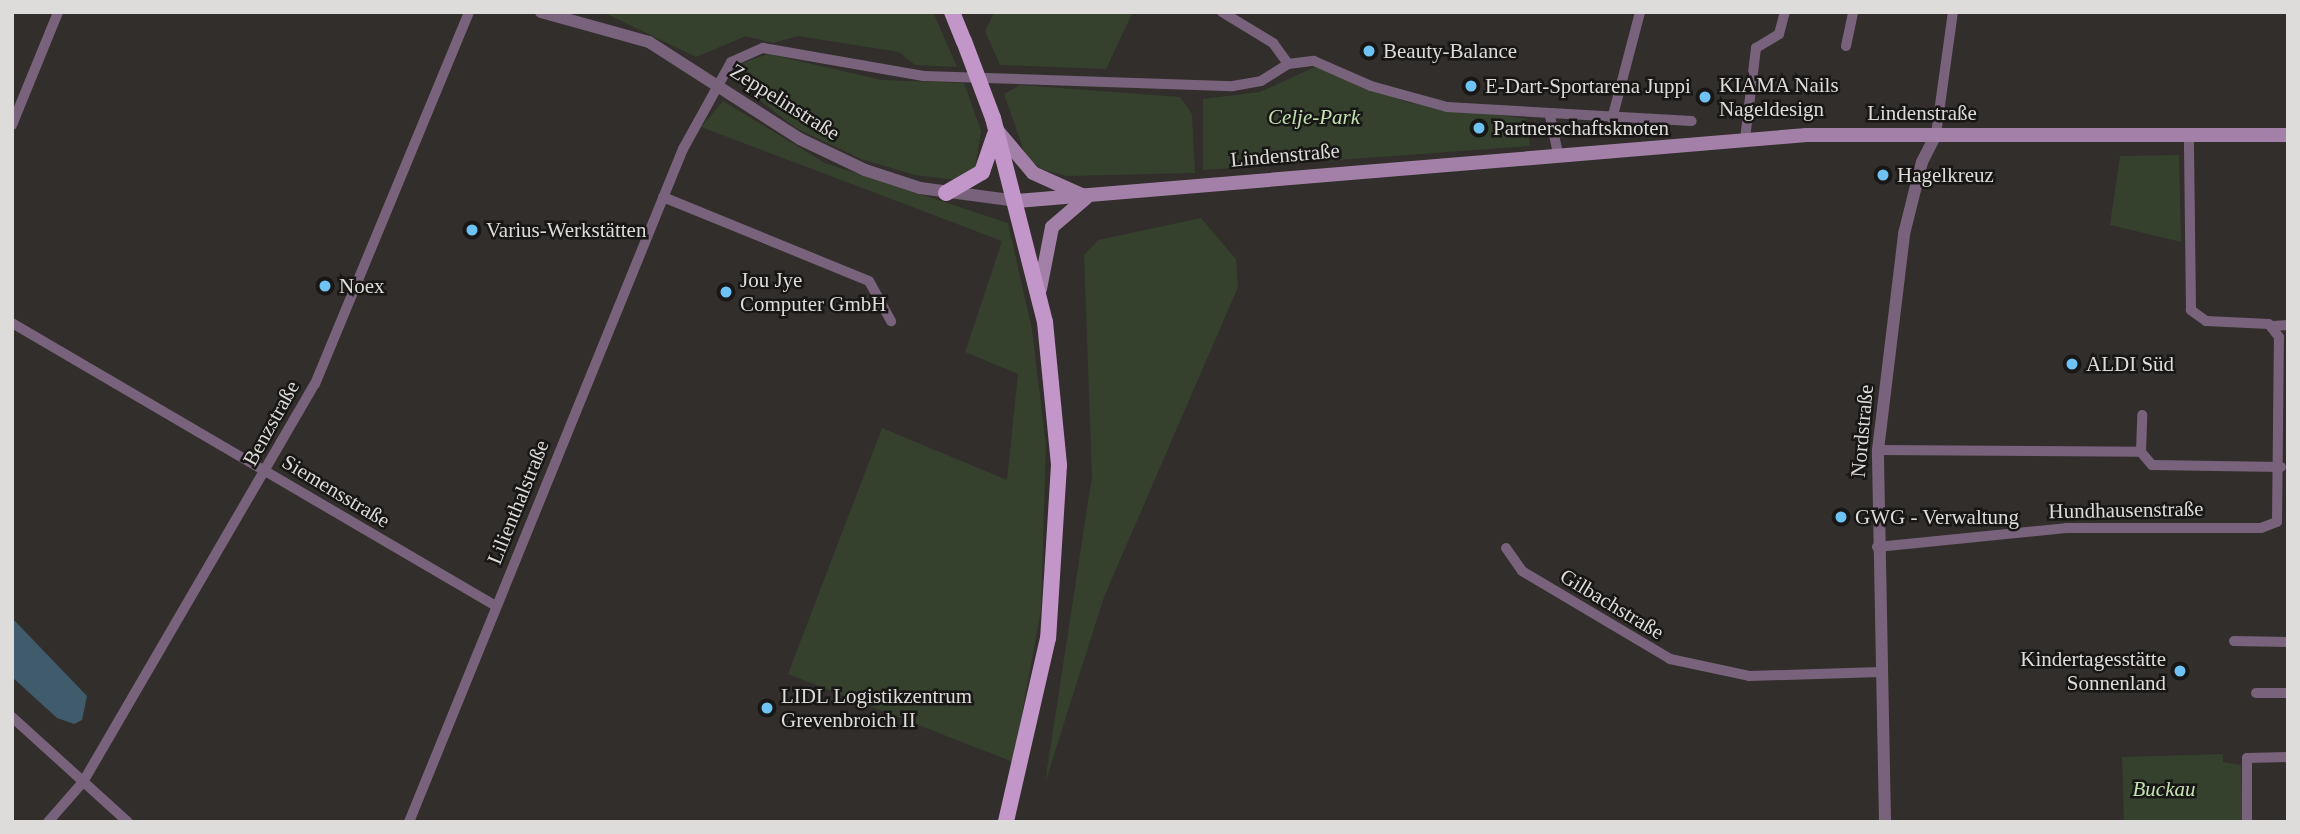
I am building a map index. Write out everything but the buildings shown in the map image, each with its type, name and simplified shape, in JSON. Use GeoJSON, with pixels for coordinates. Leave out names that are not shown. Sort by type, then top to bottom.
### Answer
{"type":"FeatureCollection","features":[{"type":"Feature","properties":{"kind":"main road"},"geometry":{"type":"LineString","coordinates":[[952,12],[995,124],[1017,201],[1040,297],[1057,426],[1057,550],[1038,701],[1006,822]]}},
{"type":"Feature","properties":{"kind":"main road"},"geometry":{"type":"LineString","coordinates":[[946,193],[985,168],[995,124]]}},
{"type":"Feature","properties":{"kind":"main road"},"geometry":{"type":"LineString","coordinates":[[995,124],[1033,173],[1088,197],[1052,227],[1040,297]]}},
{"type":"Feature","properties":{"kind":"main road","name":"Lindenstraße"},"geometry":{"type":"LineString","coordinates":[[1017,201],[1745,139],[1937,134],[2288,135]]}},
{"type":"Feature","properties":{"kind":"street"},"geometry":{"type":"LineString","coordinates":[[12,125],[58,12]]}},
{"type":"Feature","properties":{"kind":"street","name":"Benzstraße"},"geometry":{"type":"LineString","coordinates":[[48,822],[83,782],[266,472],[337,337],[469,12]]}},
{"type":"Feature","properties":{"kind":"street","name":"Zeppelinstraße"},"geometry":{"type":"LineString","coordinates":[[541,12],[633,35],[716,81],[826,152],[900,183],[946,193],[1017,201]]}},
{"type":"Feature","properties":{"kind":"street"},"geometry":{"type":"LineString","coordinates":[[1222,12],[1273,43],[1288,64],[1314,61],[1371,86],[1447,107],[1550,117],[1692,121]]}},
{"type":"Feature","properties":{"kind":"street"},"geometry":{"type":"LineString","coordinates":[[1612,119],[1640,12]]}},
{"type":"Feature","properties":{"kind":"street"},"geometry":{"type":"LineString","coordinates":[[1745,139],[1756,48],[1779,34],[1785,12]]}},
{"type":"Feature","properties":{"kind":"street"},"geometry":{"type":"LineString","coordinates":[[1846,46],[1853,12]]}},
{"type":"Feature","properties":{"kind":"street"},"geometry":{"type":"LineString","coordinates":[[1937,134],[1953,12]]}},
{"type":"Feature","properties":{"kind":"street","name":"Lilienthalstraße"},"geometry":{"type":"LineString","coordinates":[[409,822],[663,197],[716,81],[738,56],[763,48],[924,76],[1196,85],[1254,84],[1288,64]]}},
{"type":"Feature","properties":{"kind":"street"},"geometry":{"type":"LineString","coordinates":[[1550,117],[1558,154]]}},
{"type":"Feature","properties":{"kind":"street","name":"Nordstraße"},"geometry":{"type":"LineString","coordinates":[[1885,822],[1877,547],[1878,450],[1904,234],[1922,162],[1937,134]]}},
{"type":"Feature","properties":{"kind":"street"},"geometry":{"type":"LineString","coordinates":[[2189,134],[2191,310],[2206,321],[2288,325]]}},
{"type":"Feature","properties":{"kind":"street"},"geometry":{"type":"LineString","coordinates":[[663,197],[869,281],[891,321]]}},
{"type":"Feature","properties":{"kind":"street","name":"Siemensstraße"},"geometry":{"type":"LineString","coordinates":[[12,323],[496,606]]}},
{"type":"Feature","properties":{"kind":"street","name":"Hundhausenstraße"},"geometry":{"type":"LineString","coordinates":[[1877,547],[2066,528],[2264,528],[2281,514],[2280,341],[2273,326]]}},
{"type":"Feature","properties":{"kind":"street"},"geometry":{"type":"LineString","coordinates":[[2141,452],[2142,415]]}},
{"type":"Feature","properties":{"kind":"street","name":"Hundhausenstraße"},"geometry":{"type":"LineString","coordinates":[[1878,450],[2141,452],[2152,465],[2281,467]]}},
{"type":"Feature","properties":{"kind":"street","name":"Gilbachstraße"},"geometry":{"type":"LineString","coordinates":[[1506,548],[1522,571],[1670,659],[1766,677],[1880,672]]}},
{"type":"Feature","properties":{"kind":"street"},"geometry":{"type":"LineString","coordinates":[[2234,641],[2288,642]]}},
{"type":"Feature","properties":{"kind":"street"},"geometry":{"type":"LineString","coordinates":[[2256,693],[2288,693]]}},
{"type":"Feature","properties":{"kind":"street"},"geometry":{"type":"LineString","coordinates":[[12,717],[128,822]]}},
{"type":"Feature","properties":{"kind":"street"},"geometry":{"type":"LineString","coordinates":[[2247,822],[2247,758],[2288,757]]}},
{"type":"Feature","properties":{"kind":"green space"},"geometry":{"type":"Polygon","coordinates":[[[603,12],[933,12],[957,67],[915,65],[899,52],[798,36],[773,43],[746,36],[696,57],[603,12]]]}},
{"type":"Feature","properties":{"kind":"green space"},"geometry":{"type":"Polygon","coordinates":[[[994,12],[1133,12],[1106,69],[1000,65],[985,31],[994,12]]]}},
{"type":"Feature","properties":{"kind":"green space"},"geometry":{"type":"Polygon","coordinates":[[[768,54],[882,80],[964,83],[981,131],[975,169],[956,180],[915,175],[861,159],[796,128],[733,80],[743,63],[768,54]]]}},
{"type":"Feature","properties":{"kind":"green space","name":"Celje-Park"},"geometry":{"type":"Polygon","coordinates":[[[1317,66],[1409,103],[1527,119],[1530,146],[1203,170],[1203,99],[1260,92],[1317,66]]]}},
{"type":"Feature","properties":{"kind":"green space"},"geometry":{"type":"Polygon","coordinates":[[[1020,85],[1180,97],[1192,114],[1195,173],[1066,176],[1041,169],[1025,154],[1004,94],[1020,85]]]}},
{"type":"Feature","properties":{"kind":"green space"},"geometry":{"type":"Polygon","coordinates":[[[723,101],[825,163],[1008,223],[1032,330],[1046,445],[1041,610],[1013,762],[788,674],[882,428],[1007,480],[1018,374],[965,352],[1002,241],[701,127],[723,101]]]}},
{"type":"Feature","properties":{"kind":"green space"},"geometry":{"type":"Polygon","coordinates":[[[2179,155],[2181,242],[2110,225],[2120,156],[2179,155]]]}},
{"type":"Feature","properties":{"kind":"green space"},"geometry":{"type":"Polygon","coordinates":[[[1201,218],[1236,259],[1238,287],[1104,597],[1045,783],[1092,476],[1084,255],[1098,240],[1201,218]]]}},
{"type":"Feature","properties":{"kind":"green space","name":"Buckau"},"geometry":{"type":"Polygon","coordinates":[[[2223,754],[2223,762],[2241,765],[2243,822],[2124,822],[2122,757],[2223,754]]]}},
{"type":"Feature","properties":{"kind":"water"},"geometry":{"type":"Polygon","coordinates":[[[12,618],[87,696],[82,720],[74,724],[57,718],[12,677],[12,618]]]}},
{"type":"Feature","properties":{"kind":"place","name":"Beauty-Balance"},"geometry":{"type":"Point","coordinates":[1369,51]}},
{"type":"Feature","properties":{"kind":"place","name":"E-Dart-Sportarena Juppi"},"geometry":{"type":"Point","coordinates":[1471,86]}},
{"type":"Feature","properties":{"kind":"place","name":"KIAMA Nails Nageldesign"},"geometry":{"type":"Point","coordinates":[1705,97]}},
{"type":"Feature","properties":{"kind":"place","name":"Partnerschaftsknoten"},"geometry":{"type":"Point","coordinates":[1479,128]}},
{"type":"Feature","properties":{"kind":"place","name":"Hagelkreuz"},"geometry":{"type":"Point","coordinates":[1883,175]}},
{"type":"Feature","properties":{"kind":"place","name":"Varius-Werkstätten"},"geometry":{"type":"Point","coordinates":[472,230]}},
{"type":"Feature","properties":{"kind":"place","name":"Noex"},"geometry":{"type":"Point","coordinates":[325,286]}},
{"type":"Feature","properties":{"kind":"place","name":"Jou Jye Computer GmbH"},"geometry":{"type":"Point","coordinates":[726,292]}},
{"type":"Feature","properties":{"kind":"place","name":"ALDI Süd"},"geometry":{"type":"Point","coordinates":[2072,364]}},
{"type":"Feature","properties":{"kind":"place","name":"GWG - Verwaltung"},"geometry":{"type":"Point","coordinates":[1841,517]}},
{"type":"Feature","properties":{"kind":"place","name":"Kindertagesstätte Sonnenland"},"geometry":{"type":"Point","coordinates":[2180,671]}},
{"type":"Feature","properties":{"kind":"place","name":"LIDL Logistikzentrum Grevenbroich II"},"geometry":{"type":"Point","coordinates":[767,708]}}]}
